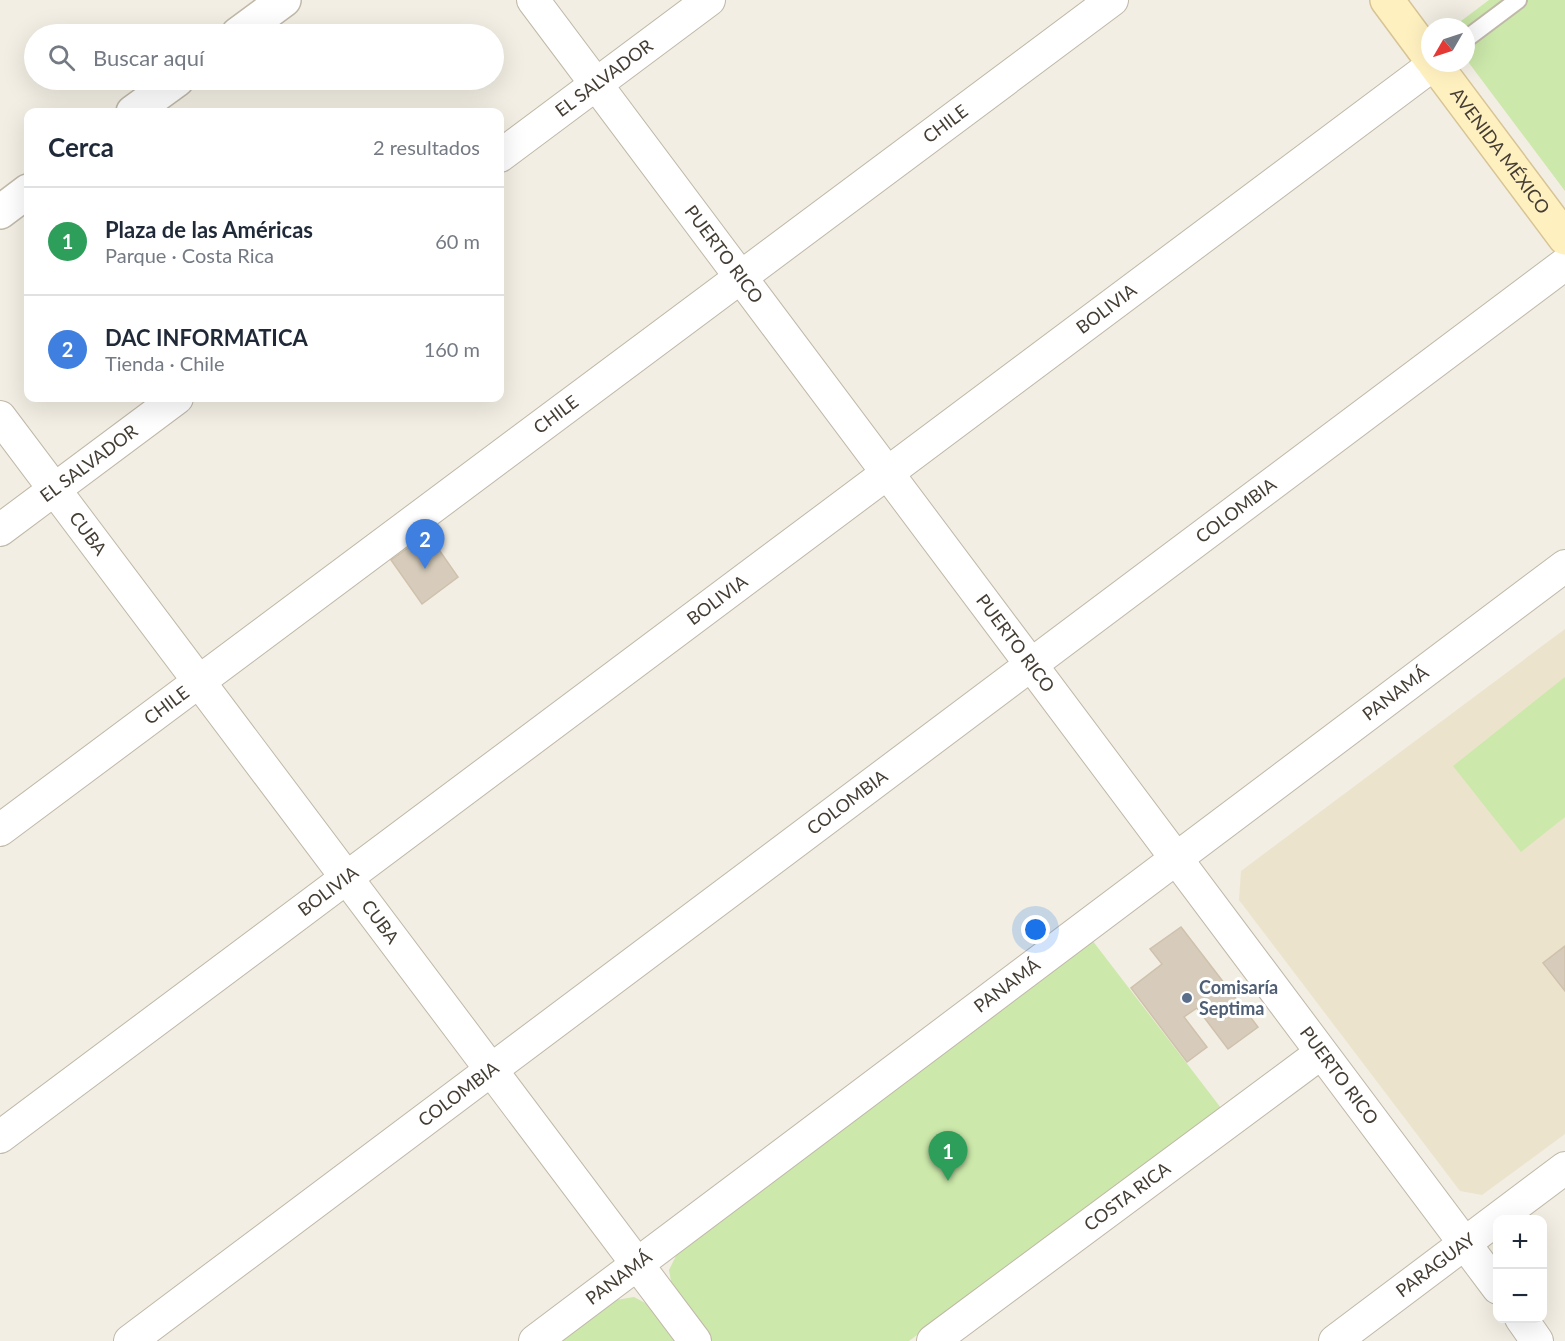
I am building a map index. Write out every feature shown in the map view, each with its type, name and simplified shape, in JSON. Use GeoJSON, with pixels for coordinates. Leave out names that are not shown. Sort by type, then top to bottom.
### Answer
{"type":"FeatureCollection","features":[{"type":"Feature","properties":{"kind":"main road"},"geometry":{"type":"LineString","coordinates":[[1387,0],[1421,46]]}},
{"type":"Feature","properties":{"kind":"main road","name":"AVENIDA MÉXICO"},"geometry":{"type":"LineString","coordinates":[[1441,72],[1565,238]]}},
{"type":"Feature","properties":{"kind":"street"},"geometry":{"type":"LineString","coordinates":[[252,24],[284,0]]}},
{"type":"Feature","properties":{"kind":"street","name":"PUERTO RICO"},"geometry":{"type":"LineString","coordinates":[[532,0],[1493,1283]]}},
{"type":"Feature","properties":{"kind":"street","name":"EL SALVADOR"},"geometry":{"type":"LineString","coordinates":[[504,153],[709,0]]}},
{"type":"Feature","properties":{"kind":"street","name":"CHILE"},"geometry":{"type":"LineString","coordinates":[[0,830],[1112,0]]}},
{"type":"Feature","properties":{"kind":"street","name":"BOLIVIA"},"geometry":{"type":"LineString","coordinates":[[0,1137],[1422,72]]}},
{"type":"Feature","properties":{"kind":"street"},"geometry":{"type":"LineString","coordinates":[[138,108],[163,90]]}},
{"type":"Feature","properties":{"kind":"street"},"geometry":{"type":"LineString","coordinates":[[0,212],[24,194]]}},
{"type":"Feature","properties":{"kind":"street","name":"COLOMBIA"},"geometry":{"type":"LineString","coordinates":[[130,1341],[1565,264]]}},
{"type":"Feature","properties":{"kind":"street","name":"EL SALVADOR"},"geometry":{"type":"LineString","coordinates":[[0,530],[172,402]]}},
{"type":"Feature","properties":{"kind":"street","name":"CUBA"},"geometry":{"type":"LineString","coordinates":[[0,417],[695,1341]]}},
{"type":"Feature","properties":{"kind":"street","name":"PANAMÁ"},"geometry":{"type":"LineString","coordinates":[[535,1341],[1565,566]]}},
{"type":"Feature","properties":{"kind":"street","name":"COSTA RICA"},"geometry":{"type":"LineString","coordinates":[[933,1341],[1321,1053]]}},
{"type":"Feature","properties":{"kind":"street","name":"PARAGUAY"},"geometry":{"type":"LineString","coordinates":[[1335,1341],[1565,1168]]}},
{"type":"Feature","properties":{"kind":"street"},"geometry":{"type":"LineString","coordinates":[[1525,1323],[1538,1341]]}},
{"type":"Feature","properties":{"kind":"lane"},"geometry":{"type":"LineString","coordinates":[[1475,32],[1518,0]]}},
{"type":"Feature","properties":{"kind":"shaded area"},"geometry":{"type":"Polygon","coordinates":[[[1565,629],[1565,1134],[1482,1195],[1460,1191],[1239,900],[1241,871],[1565,629]]]}},
{"type":"Feature","properties":{"kind":"green space"},"geometry":{"type":"Polygon","coordinates":[[[1489,0],[1565,0],[1565,191],[1475,71],[1475,18],[1465,18],[1489,0]]]}},
{"type":"Feature","properties":{"kind":"green space"},"geometry":{"type":"Polygon","coordinates":[[[1565,677],[1565,817],[1521,852],[1453,766],[1565,677]]]}},
{"type":"Feature","properties":{"kind":"green space"},"geometry":{"type":"Polygon","coordinates":[[[1092,940],[1221,1108],[909,1341],[712,1341],[672,1287],[669,1270],[677,1254],[1092,940]]]}},
{"type":"Feature","properties":{"kind":"green space"},"geometry":{"type":"Polygon","coordinates":[[[634,1297],[649,1305],[676,1341],[561,1341],[616,1300],[634,1297]]]}},
{"type":"Feature","properties":{"kind":"building"},"geometry":{"type":"Polygon","coordinates":[[[428,534],[458,577],[422,604],[391,560],[428,534]]]}},
{"type":"Feature","properties":{"kind":"building","name":"Comisaría Septima"},"geometry":{"type":"Polygon","coordinates":[[[1181,927],[1258,1027],[1228,1049],[1197,1008],[1184,1017],[1207,1047],[1187,1062],[1131,988],[1162,964],[1150,949],[1181,927]]]}},
{"type":"Feature","properties":{"kind":"building"},"geometry":{"type":"Polygon","coordinates":[[[1565,946],[1565,991],[1543,963],[1565,946]]]}},
{"type":"Feature","properties":{"kind":"place","name":"DAC INFORMATICA"},"geometry":{"type":"Point","coordinates":[425,569]}},
{"type":"Feature","properties":{"kind":"place","name":"Comisaría Septima"},"geometry":{"type":"Point","coordinates":[1187,998]}},
{"type":"Feature","properties":{"kind":"place","name":"Plaza de las Américas"},"geometry":{"type":"Point","coordinates":[948,1181]}}]}
